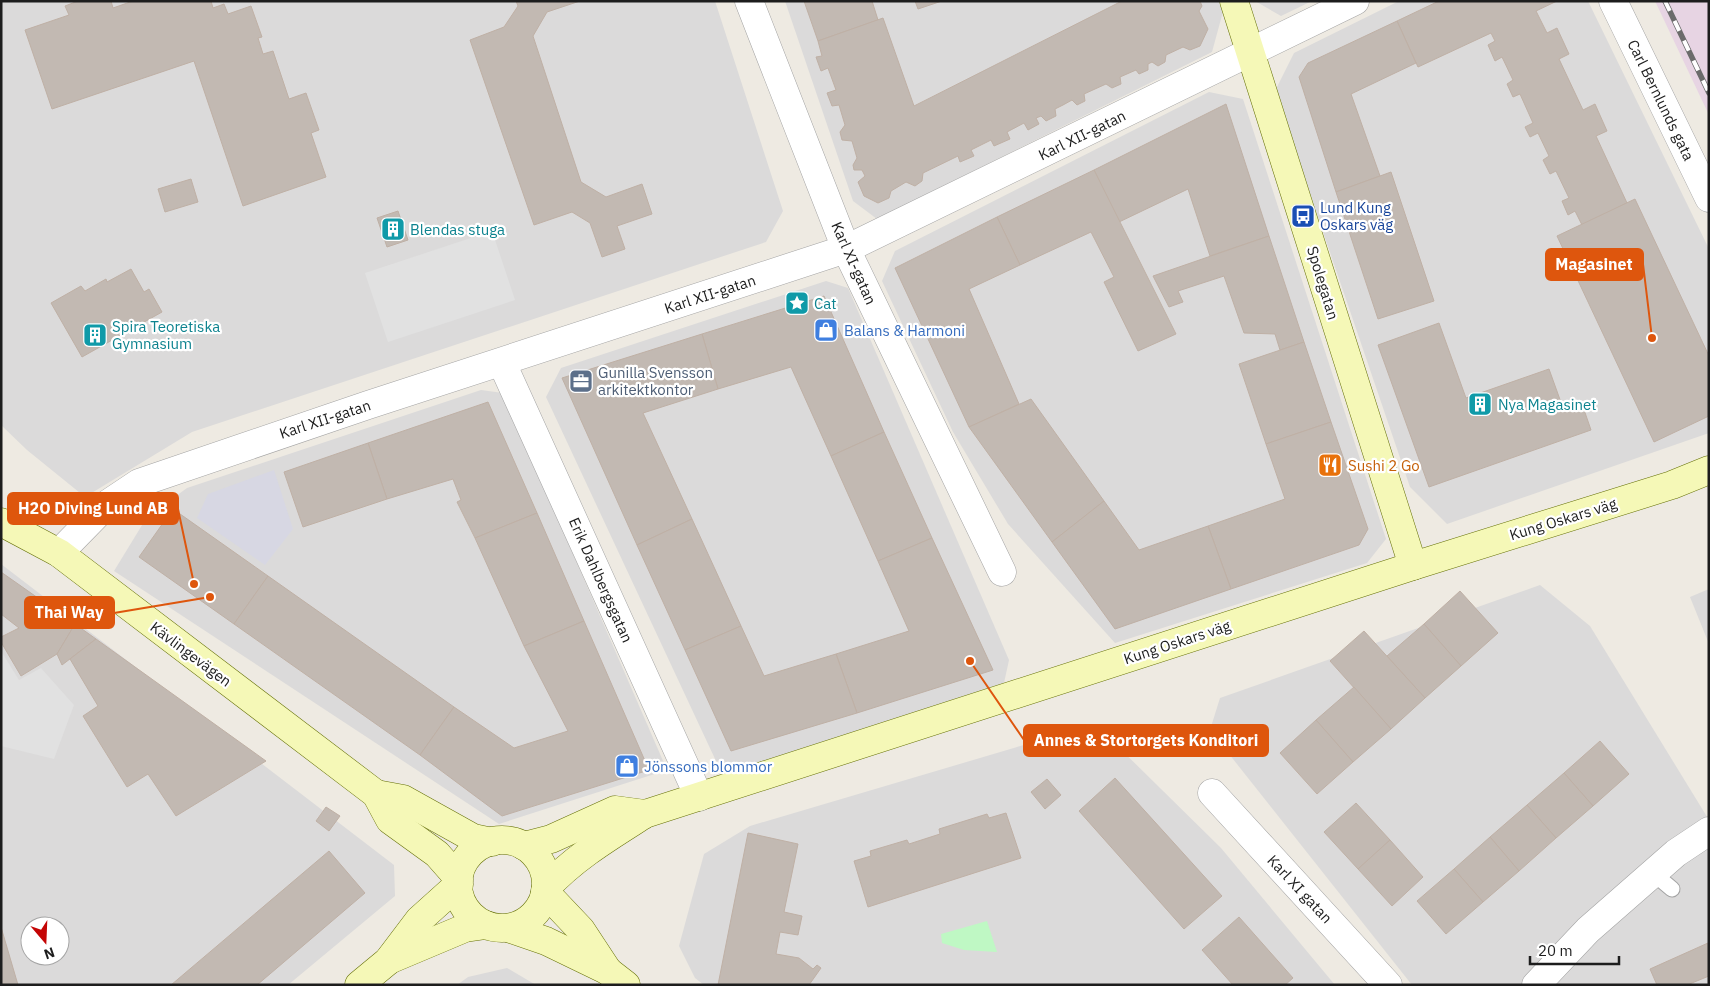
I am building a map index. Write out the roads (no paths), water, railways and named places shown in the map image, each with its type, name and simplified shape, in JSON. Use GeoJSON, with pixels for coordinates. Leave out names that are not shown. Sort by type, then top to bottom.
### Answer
{"type":"FeatureCollection","features":[{"type":"Feature","properties":{"kind":"main road","name":"Spolegatan"},"geometry":{"type":"LineString","coordinates":[[1234,1],[1252,52],[1413,566]]}},
{"type":"Feature","properties":{"kind":"main road","name":"Kung Oskars väg"},"geometry":{"type":"LineString","coordinates":[[388,961],[465,928],[522,924],[535,914],[546,890],[564,869],[585,852],[645,814],[1413,566],[1672,485],[1709,470]]}},
{"type":"Feature","properties":{"kind":"main road","name":"Kävlingevägen"},"geometry":{"type":"LineString","coordinates":[[1,522],[59,554],[376,794],[390,820],[437,854],[459,881]]}},
{"type":"Feature","properties":{"kind":"main road","name":"Kävlingevägen"},"geometry":{"type":"LineString","coordinates":[[376,794],[403,799],[473,838],[492,842]]}},
{"type":"Feature","properties":{"kind":"main road","name":"Kung Oskars väg"},"geometry":{"type":"LineString","coordinates":[[359,985],[388,961],[419,920],[459,881],[467,858],[478,848],[492,842],[509,841],[524,846],[551,839],[615,810],[645,814]]}},
{"type":"Feature","properties":{"kind":"main road"},"geometry":{"type":"LineString","coordinates":[[524,846],[533,853],[541,864],[546,890],[581,930],[617,978]]}},
{"type":"Feature","properties":{"kind":"main road"},"geometry":{"type":"LineString","coordinates":[[459,881],[465,907],[473,917],[546,941],[617,978]]}},
{"type":"Feature","properties":{"kind":"street","name":"Karl XI-gatan"},"geometry":{"type":"LineString","coordinates":[[749,1],[846,250],[1002,572]]}},
{"type":"Feature","properties":{"kind":"street","name":"Karl XII-gatan"},"geometry":{"type":"LineString","coordinates":[[59,554],[106,504],[139,483],[368,405],[846,250],[1355,1]]}},
{"type":"Feature","properties":{"kind":"street","name":"Carl Bernlunds gata"},"geometry":{"type":"LineString","coordinates":[[1613,1],[1709,198]]}},
{"type":"Feature","properties":{"kind":"street","name":"Erik Dahlbergsgatan"},"geometry":{"type":"LineString","coordinates":[[502,363],[699,797]]}},
{"type":"Feature","properties":{"kind":"street","name":"Karl XI gatan"},"geometry":{"type":"LineString","coordinates":[[1212,793],[1388,985]]}},
{"type":"Feature","properties":{"kind":"street"},"geometry":{"type":"LineString","coordinates":[[1536,985],[1588,930],[1663,881],[1676,853],[1709,831]]}},
{"type":"Feature","properties":{"kind":"railway"},"geometry":{"type":"LineString","coordinates":[[1665,1],[1709,93]]}},
{"type":"Feature","properties":{"kind":"place","name":"Lund Kung Oskars väg"},"geometry":{"type":"Point","coordinates":[1303,216]}},
{"type":"Feature","properties":{"kind":"place","name":"Blendas stuga"},"geometry":{"type":"Point","coordinates":[393,229]}},
{"type":"Feature","properties":{"kind":"place","name":"Cat"},"geometry":{"type":"Point","coordinates":[797,303]}},
{"type":"Feature","properties":{"kind":"place","name":"Balans & Harmoni"},"geometry":{"type":"Point","coordinates":[826,330]}},
{"type":"Feature","properties":{"kind":"place","name":"Spira Teoretiska Gymnasium"},"geometry":{"type":"Point","coordinates":[95,335]}},
{"type":"Feature","properties":{"kind":"place","name":"Magasinet"},"geometry":{"type":"Point","coordinates":[1652,338]}},
{"type":"Feature","properties":{"kind":"place","name":"Gunilla Svensson arkitektkontor"},"geometry":{"type":"Point","coordinates":[581,381]}},
{"type":"Feature","properties":{"kind":"place","name":"Nya Magasinet"},"geometry":{"type":"Point","coordinates":[1480,404]}},
{"type":"Feature","properties":{"kind":"place","name":"Sushi 2 Go"},"geometry":{"type":"Point","coordinates":[1330,465]}},
{"type":"Feature","properties":{"kind":"place","name":"H2O Diving Lund AB"},"geometry":{"type":"Point","coordinates":[194,584]}},
{"type":"Feature","properties":{"kind":"place","name":"Thai Way"},"geometry":{"type":"Point","coordinates":[210,597]}},
{"type":"Feature","properties":{"kind":"place","name":"Annes & Stortorgets Konditori"},"geometry":{"type":"Point","coordinates":[970,661]}},
{"type":"Feature","properties":{"kind":"place","name":"Jönssons blommor"},"geometry":{"type":"Point","coordinates":[627,766]}}]}
